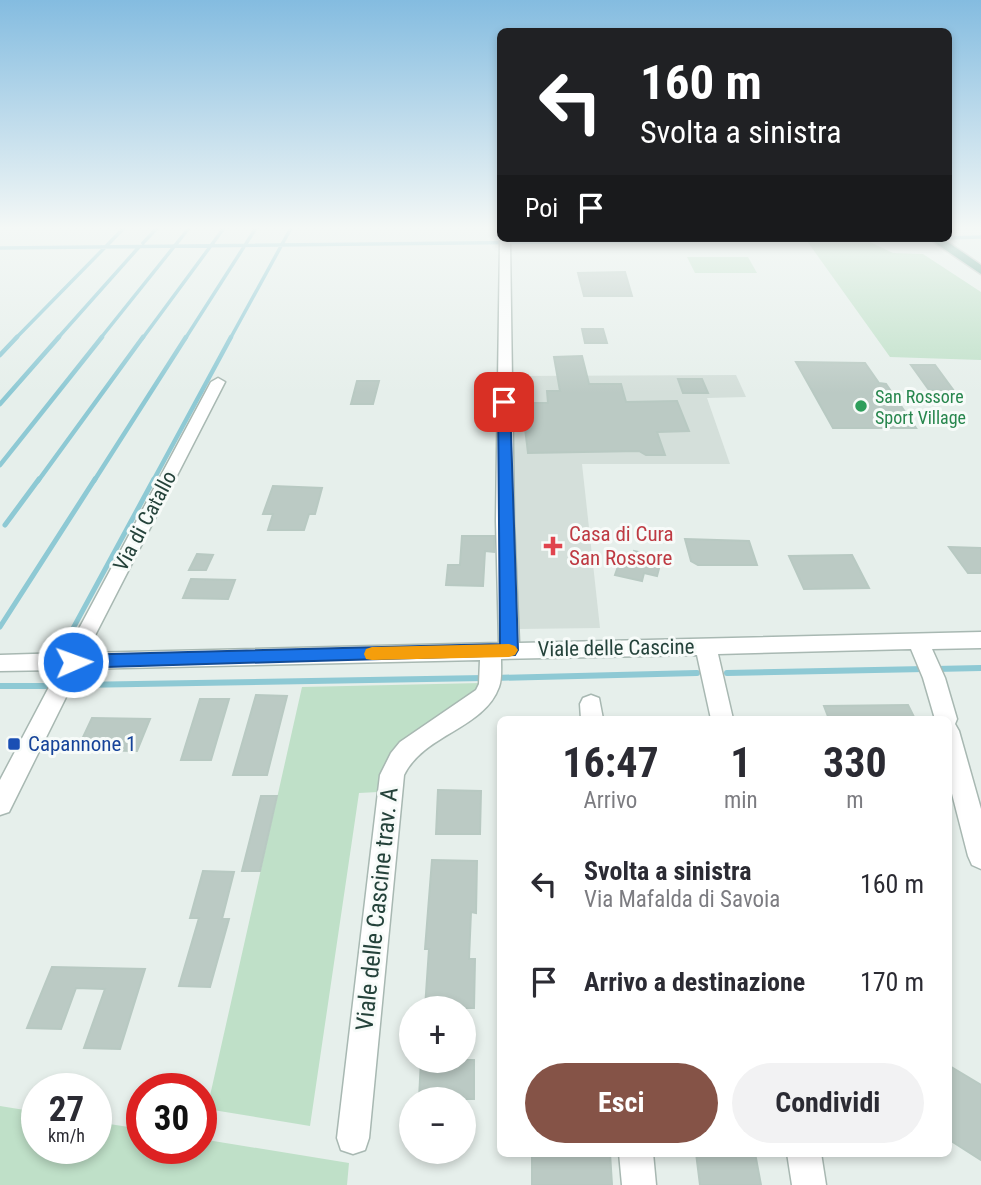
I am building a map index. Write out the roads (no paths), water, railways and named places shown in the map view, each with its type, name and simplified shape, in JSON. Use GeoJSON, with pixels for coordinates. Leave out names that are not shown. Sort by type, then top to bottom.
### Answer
{"type":"FeatureCollection","features":[{"type":"Feature","properties":{"kind":"street"},"geometry":{"type":"LineString","coordinates":[[495,664],[505,521],[505,283]]}},
{"type":"Feature","properties":{"kind":"street","name":"Via di Catallo"},"geometry":{"type":"LineString","coordinates":[[0,804],[73,662],[78,646],[218,382]]}},
{"type":"Feature","properties":{"kind":"street","name":"Viale delle Cascine"},"geometry":{"type":"LineString","coordinates":[[0,663],[495,664],[706,646],[926,659],[981,640]]}},
{"type":"Feature","properties":{"kind":"street"},"geometry":{"type":"LineString","coordinates":[[706,646],[721,716]]}},
{"type":"Feature","properties":{"kind":"street"},"geometry":{"type":"LineString","coordinates":[[926,659],[945,716]]}},
{"type":"Feature","properties":{"kind":"street","name":"Viale delle Cascine trav. A"},"geometry":{"type":"LineString","coordinates":[[353,1139],[392,775],[401,757],[413,744],[481,699],[495,664]]}},
{"type":"Feature","properties":{"kind":"street"},"geometry":{"type":"LineString","coordinates":[[952,746],[981,856]]}},
{"type":"Feature","properties":{"kind":"street"},"geometry":{"type":"LineString","coordinates":[[636,1157],[639,1185]]}},
{"type":"Feature","properties":{"kind":"street"},"geometry":{"type":"LineString","coordinates":[[805,1157],[809,1185]]}},
{"type":"Feature","properties":{"kind":"waterway"},"geometry":{"type":"LineString","coordinates":[[15,339],[70,283]]}},
{"type":"Feature","properties":{"kind":"waterway"},"geometry":{"type":"LineString","coordinates":[[57,339],[107,283]]}},
{"type":"Feature","properties":{"kind":"waterway"},"geometry":{"type":"LineString","coordinates":[[100,339],[145,283]]}},
{"type":"Feature","properties":{"kind":"waterway"},"geometry":{"type":"LineString","coordinates":[[142,339],[183,283]]}},
{"type":"Feature","properties":{"kind":"waterway"},"geometry":{"type":"LineString","coordinates":[[185,339],[221,283]]}},
{"type":"Feature","properties":{"kind":"waterway"},"geometry":{"type":"LineString","coordinates":[[230,339],[261,283]]}},
{"type":"Feature","properties":{"kind":"waterway"},"geometry":{"type":"LineString","coordinates":[[0,355],[17,337]]}},
{"type":"Feature","properties":{"kind":"waterway"},"geometry":{"type":"LineString","coordinates":[[0,404],[59,337]]}},
{"type":"Feature","properties":{"kind":"waterway"},"geometry":{"type":"LineString","coordinates":[[0,465],[102,337]]}},
{"type":"Feature","properties":{"kind":"waterway"},"geometry":{"type":"LineString","coordinates":[[38,481],[143,337]]}},
{"type":"Feature","properties":{"kind":"waterway"},"geometry":{"type":"LineString","coordinates":[[94,481],[186,337]]}},
{"type":"Feature","properties":{"kind":"waterway"},"geometry":{"type":"LineString","coordinates":[[153,481],[231,337]]}},
{"type":"Feature","properties":{"kind":"waterway"},"geometry":{"type":"LineString","coordinates":[[5,525],[39,479]]}},
{"type":"Feature","properties":{"kind":"waterway"},"geometry":{"type":"LineString","coordinates":[[0,627],[95,479]]}},
{"type":"Feature","properties":{"kind":"waterway"},"geometry":{"type":"LineString","coordinates":[[70,634],[154,479]]}},
{"type":"Feature","properties":{"kind":"waterway"},"geometry":{"type":"LineString","coordinates":[[935,669],[981,668]]}},
{"type":"Feature","properties":{"kind":"waterway"},"geometry":{"type":"LineString","coordinates":[[727,673],[925,669]]}},
{"type":"Feature","properties":{"kind":"waterway"},"geometry":{"type":"LineString","coordinates":[[494,678],[697,673]]}},
{"type":"Feature","properties":{"kind":"waterway"},"geometry":{"type":"LineString","coordinates":[[77,685],[484,678]]}},
{"type":"Feature","properties":{"kind":"waterway"},"geometry":{"type":"LineString","coordinates":[[0,686],[46,686]]}},
{"type":"Feature","properties":{"kind":"place","name":"San Rossore Sport Village"},"geometry":{"type":"Point","coordinates":[861,406]}},
{"type":"Feature","properties":{"kind":"place","name":"Casa di Cura San Rossore"},"geometry":{"type":"Point","coordinates":[553,546]}},
{"type":"Feature","properties":{"kind":"place","name":"Capannone 1"},"geometry":{"type":"Point","coordinates":[14,744]}}]}
